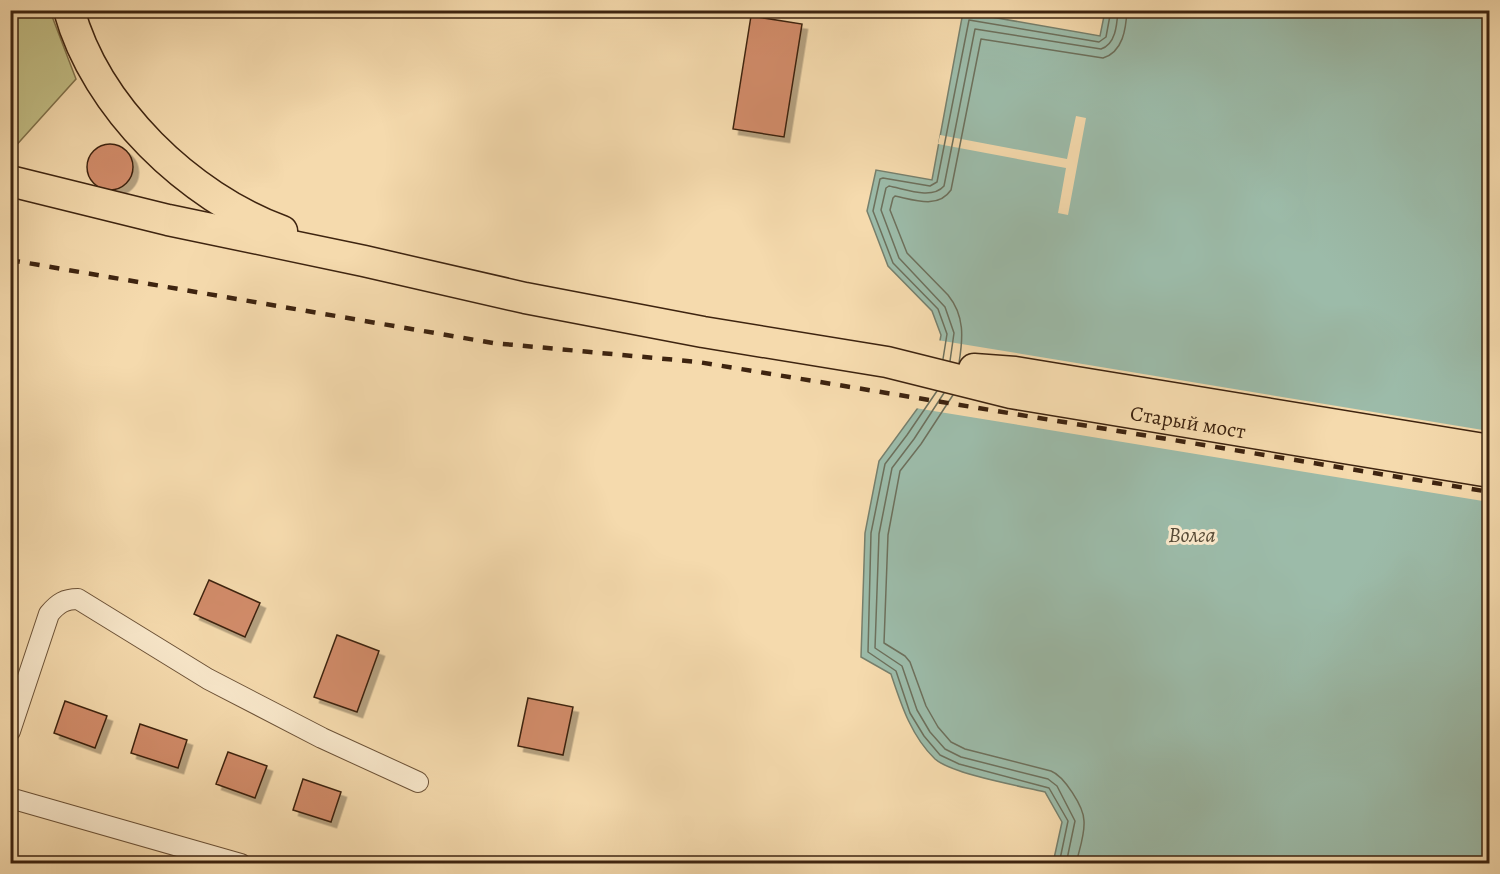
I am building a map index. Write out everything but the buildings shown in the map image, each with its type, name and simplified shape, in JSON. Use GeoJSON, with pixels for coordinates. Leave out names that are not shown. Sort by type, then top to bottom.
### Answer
{"type":"FeatureCollection","features":[{"type":"Feature","properties":{"kind":"main road"},"geometry":{"type":"LineString","coordinates":[[69,10],[73,25],[99,77],[126,117],[159,154],[202,189],[259,222],[364,261]]}},
{"type":"Feature","properties":{"kind":"main road"},"geometry":{"type":"LineString","coordinates":[[10,182],[168,220],[364,261]]}},
{"type":"Feature","properties":{"kind":"main road","name":"Старый мост"},"geometry":{"type":"LineString","coordinates":[[364,261],[525,298],[703,332],[887,362],[1011,393],[1490,472]]}},
{"type":"Feature","properties":{"kind":"main road","name":"Старый мост"},"geometry":{"type":"LineString","coordinates":[[887,362],[1015,372],[1490,450]]}},
{"type":"Feature","properties":{"kind":"street"},"geometry":{"type":"LineString","coordinates":[[10,731],[49,614],[66,599],[78,598],[208,679],[322,738],[418,782]]}},
{"type":"Feature","properties":{"kind":"street"},"geometry":{"type":"LineString","coordinates":[[10,798],[241,864]]}},
{"type":"Feature","properties":{"kind":"shaded area"},"geometry":{"type":"Polygon","coordinates":[[[10,11],[50,11],[76,79],[12,150],[10,150],[10,11]]]}},
{"type":"Feature","properties":{"kind":"water","name":"Волга"},"geometry":{"type":"Polygon","coordinates":[[[1105,11],[1489,11],[1489,863],[1053,863],[1062,822],[1045,792],[956,770],[935,759],[913,730],[891,674],[861,657],[865,533],[879,461],[931,390],[941,335],[932,311],[888,266],[867,211],[876,170],[932,180],[963,12],[1100,36],[1105,11]]]}},
{"type":"Feature","properties":{"kind":"pier"},"geometry":{"type":"Polygon","coordinates":[[[1076,116],[1086,118],[1068,215],[1058,213],[1066,168],[938,144],[940,135],[1067,159],[1076,116]]]}},
{"type":"Feature","properties":{"kind":"pier"},"geometry":{"type":"Polygon","coordinates":[[[937,340],[1489,431],[1489,502],[915,408],[928,389],[937,340]]]}},
{"type":"Feature","properties":{"kind":"railway"},"geometry":{"type":"LineString","coordinates":[[10,260],[493,343],[698,362],[1490,492]]}}]}
